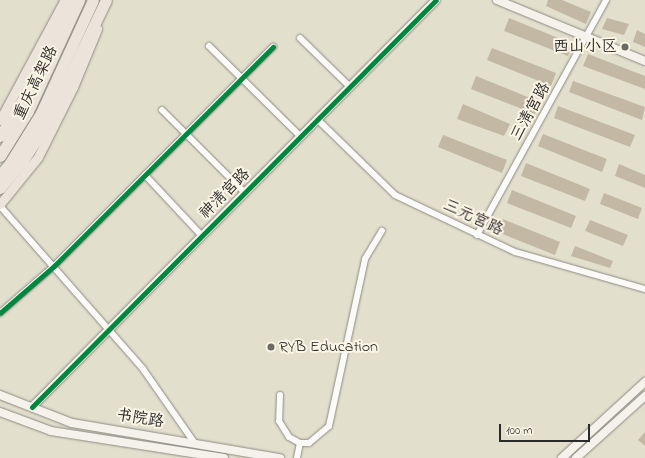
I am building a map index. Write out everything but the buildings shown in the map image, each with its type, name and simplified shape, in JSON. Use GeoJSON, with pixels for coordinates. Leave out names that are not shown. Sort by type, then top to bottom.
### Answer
{"type":"FeatureCollection","features":[{"type":"Feature","properties":{"kind":"highway"},"geometry":{"type":"LineString","coordinates":[[0,136],[21,103],[70,0]]}},
{"type":"Feature","properties":{"kind":"highway","name":"重庆高架路"},"geometry":{"type":"LineString","coordinates":[[0,156],[28,111],[79,0]]}},
{"type":"Feature","properties":{"kind":"highway","name":"重庆高架路"},"geometry":{"type":"LineString","coordinates":[[0,175],[10,163],[41,113],[93,0]]}},
{"type":"Feature","properties":{"kind":"highway"},"geometry":{"type":"LineString","coordinates":[[0,188],[22,162],[48,121],[106,0]]}},
{"type":"Feature","properties":{"kind":"main road"},"geometry":{"type":"LineString","coordinates":[[0,120],[64,0]]}},
{"type":"Feature","properties":{"kind":"main road"},"geometry":{"type":"LineString","coordinates":[[0,147],[24,109],[74,0]]}},
{"type":"Feature","properties":{"kind":"main road"},"geometry":{"type":"LineString","coordinates":[[0,181],[15,163],[44,116],[81,35],[106,0]]}},
{"type":"Feature","properties":{"kind":"main road"},"geometry":{"type":"LineString","coordinates":[[0,205],[38,156],[76,80],[106,0]]}},
{"type":"Feature","properties":{"kind":"street","name":"神清宫路"},"geometry":{"type":"LineString","coordinates":[[32,407],[436,0]]}},
{"type":"Feature","properties":{"kind":"street"},"geometry":{"type":"LineString","coordinates":[[497,0],[645,61]]}},
{"type":"Feature","properties":{"kind":"street","name":"三清宫路"},"geometry":{"type":"LineString","coordinates":[[478,236],[606,0]]}},
{"type":"Feature","properties":{"kind":"street"},"geometry":{"type":"LineString","coordinates":[[300,38],[350,87]]}},
{"type":"Feature","properties":{"kind":"street"},"geometry":{"type":"LineString","coordinates":[[209,46],[301,137]]}},
{"type":"Feature","properties":{"kind":"street"},"geometry":{"type":"LineString","coordinates":[[0,313],[54,266],[273,47]]}},
{"type":"Feature","properties":{"kind":"street"},"geometry":{"type":"LineString","coordinates":[[162,110],[245,193]]}},
{"type":"Feature","properties":{"kind":"street","name":"三元宫路"},"geometry":{"type":"LineString","coordinates":[[318,120],[395,195],[478,236],[529,257],[645,289]]}},
{"type":"Feature","properties":{"kind":"street"},"geometry":{"type":"LineString","coordinates":[[144,175],[202,236]]}},
{"type":"Feature","properties":{"kind":"street"},"geometry":{"type":"LineString","coordinates":[[0,205],[110,329],[143,369],[194,442]]}},
{"type":"Feature","properties":{"kind":"street"},"geometry":{"type":"LineString","coordinates":[[280,395],[279,421],[289,437],[300,443],[309,443],[328,426],[365,259],[382,231]]}},
{"type":"Feature","properties":{"kind":"street"},"geometry":{"type":"LineString","coordinates":[[562,458],[645,382]]}},
{"type":"Feature","properties":{"kind":"street","name":"书院路"},"geometry":{"type":"LineString","coordinates":[[0,395],[72,423],[194,442],[280,458]]}},
{"type":"Feature","properties":{"kind":"street"},"geometry":{"type":"LineString","coordinates":[[576,458],[645,396]]}},
{"type":"Feature","properties":{"kind":"street","name":"书院路"},"geometry":{"type":"LineString","coordinates":[[0,412],[51,431],[224,458]]}},
{"type":"Feature","properties":{"kind":"street"},"geometry":{"type":"LineString","coordinates":[[297,458],[300,443]]}},
{"type":"Feature","properties":{"kind":"cycle path"},"geometry":{"type":"LineString","coordinates":[[32,407],[436,0]]}},
{"type":"Feature","properties":{"kind":"cycle path"},"geometry":{"type":"LineString","coordinates":[[0,313],[54,266],[273,47]]}},
{"type":"Feature","properties":{"kind":"place","name":"西山小区"},"geometry":{"type":"Point","coordinates":[625,47]}},
{"type":"Feature","properties":{"kind":"place","name":"RYB Education"},"geometry":{"type":"Point","coordinates":[271,347]}}]}
